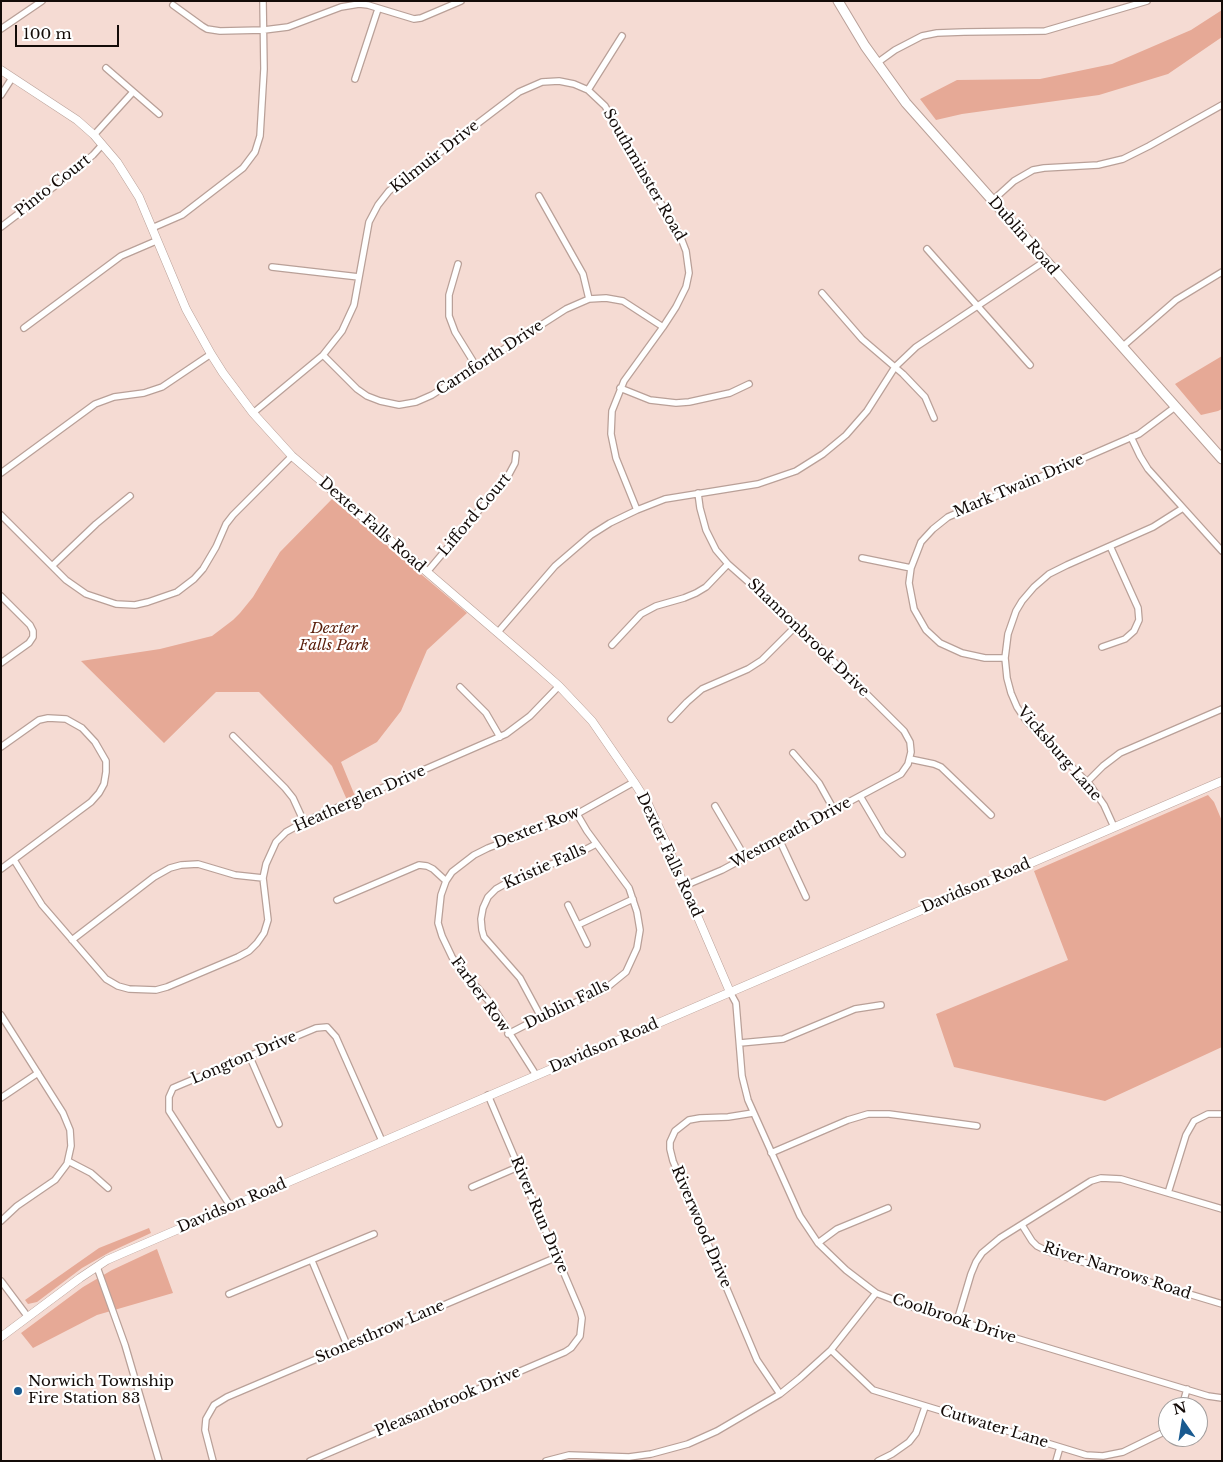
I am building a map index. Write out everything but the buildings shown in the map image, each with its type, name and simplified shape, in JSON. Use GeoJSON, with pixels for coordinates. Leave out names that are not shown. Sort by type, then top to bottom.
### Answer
{"type":"FeatureCollection","features":[{"type":"Feature","properties":{"kind":"main road","name":"Dublin Road"},"geometry":{"type":"LineString","coordinates":[[838,1],[876,63],[906,103],[1222,459]]}},
{"type":"Feature","properties":{"kind":"main road","name":"Dexter Falls Road"},"geometry":{"type":"LineString","coordinates":[[1,70],[77,120],[94,135],[128,177],[139,197],[186,309],[211,354],[253,413],[292,456],[498,632],[559,686],[592,721],[634,782],[662,835],[730,992]]}},
{"type":"Feature","properties":{"kind":"main road","name":"Davidson Road"},"geometry":{"type":"LineString","coordinates":[[1,1338],[98,1267],[122,1253],[1222,781]]}},
{"type":"Feature","properties":{"kind":"street"},"geometry":{"type":"LineString","coordinates":[[1,29],[42,1]]}},
{"type":"Feature","properties":{"kind":"street"},"geometry":{"type":"LineString","coordinates":[[152,228],[182,215],[236,174],[249,162],[255,152],[260,136],[263,93],[263,1]]}},
{"type":"Feature","properties":{"kind":"street"},"geometry":{"type":"LineString","coordinates":[[173,5],[208,29],[220,31],[288,28],[350,4],[368,5],[414,19],[461,1]]}},
{"type":"Feature","properties":{"kind":"street"},"geometry":{"type":"LineString","coordinates":[[876,63],[895,50],[922,36],[955,32],[1045,31],[1147,1]]}},
{"type":"Feature","properties":{"kind":"street"},"geometry":{"type":"LineString","coordinates":[[355,78],[378,8]]}},
{"type":"Feature","properties":{"kind":"street"},"geometry":{"type":"LineString","coordinates":[[588,90],[622,36]]}},
{"type":"Feature","properties":{"kind":"street"},"geometry":{"type":"LineString","coordinates":[[106,68],[159,114]]}},
{"type":"Feature","properties":{"kind":"street"},"geometry":{"type":"LineString","coordinates":[[1,95],[12,78]]}},
{"type":"Feature","properties":{"kind":"street","name":"Kilmuir Drive"},"geometry":{"type":"LineString","coordinates":[[253,413],[323,355],[333,344],[349,319],[360,277],[369,222],[378,205],[396,185],[514,95],[527,88],[542,82],[559,81],[574,84],[588,90]]}},
{"type":"Feature","properties":{"kind":"street","name":"Southminster Road"},"geometry":{"type":"LineString","coordinates":[[588,90],[605,106],[681,238],[686,251],[689,273],[686,287],[676,307],[664,327],[620,388],[612,411],[611,434],[616,458],[637,510]]}},
{"type":"Feature","properties":{"kind":"street"},"geometry":{"type":"LineString","coordinates":[[94,135],[133,92]]}},
{"type":"Feature","properties":{"kind":"street"},"geometry":{"type":"LineString","coordinates":[[992,200],[1014,180],[1033,170],[1098,165],[1123,159],[1222,105]]}},
{"type":"Feature","properties":{"kind":"street","name":"Pinto Court"},"geometry":{"type":"LineString","coordinates":[[1,226],[93,155],[102,144]]}},
{"type":"Feature","properties":{"kind":"street"},"geometry":{"type":"LineString","coordinates":[[539,196],[583,274],[589,299]]}},
{"type":"Feature","properties":{"kind":"street"},"geometry":{"type":"LineString","coordinates":[[24,328],[121,256],[156,241]]}},
{"type":"Feature","properties":{"kind":"street"},"geometry":{"type":"LineString","coordinates":[[927,249],[1030,365]]}},
{"type":"Feature","properties":{"kind":"street"},"geometry":{"type":"LineString","coordinates":[[498,632],[555,566],[591,534],[637,510],[665,499],[758,484],[796,471],[823,454],[846,435],[867,411],[895,367],[916,347],[1045,261]]}},
{"type":"Feature","properties":{"kind":"street"},"geometry":{"type":"LineString","coordinates":[[458,264],[449,296],[449,316],[455,332],[476,366]]}},
{"type":"Feature","properties":{"kind":"street"},"geometry":{"type":"LineString","coordinates":[[272,267],[360,277]]}},
{"type":"Feature","properties":{"kind":"street"},"geometry":{"type":"LineString","coordinates":[[1122,347],[1176,300],[1222,272]]}},
{"type":"Feature","properties":{"kind":"street"},"geometry":{"type":"LineString","coordinates":[[822,293],[862,339],[895,367],[925,397],[934,418]]}},
{"type":"Feature","properties":{"kind":"street","name":"Carnforth Drive"},"geometry":{"type":"LineString","coordinates":[[323,355],[357,389],[374,399],[391,404],[406,404],[424,399],[566,309],[589,299],[606,298],[623,301],[664,327]]}},
{"type":"Feature","properties":{"kind":"street"},"geometry":{"type":"LineString","coordinates":[[1,473],[95,404],[114,397],[144,393],[162,387],[211,354]]}},
{"type":"Feature","properties":{"kind":"street"},"geometry":{"type":"LineString","coordinates":[[620,388],[650,400],[676,403],[703,400],[730,393],[749,384]]}},
{"type":"Feature","properties":{"kind":"street","name":"Mark Twain Drive"},"geometry":{"type":"LineString","coordinates":[[1005,658],[985,658],[946,647],[922,623],[912,601],[909,583],[911,568],[921,542],[932,528],[948,517],[1131,438],[1148,429],[1175,407]]}},
{"type":"Feature","properties":{"kind":"street"},"geometry":{"type":"LineString","coordinates":[[1131,438],[1148,469],[1222,551]]}},
{"type":"Feature","properties":{"kind":"street","name":"Lifford Court"},"geometry":{"type":"LineString","coordinates":[[427,572],[508,476],[515,463],[516,454]]}},
{"type":"Feature","properties":{"kind":"street"},"geometry":{"type":"LineString","coordinates":[[1,515],[78,589],[94,598],[107,602],[135,604],[168,597],[184,587],[203,569],[216,547],[226,524],[233,515],[292,456]]}},
{"type":"Feature","properties":{"kind":"street","name":"Shannonbrook Drive"},"geometry":{"type":"LineString","coordinates":[[698,493],[706,530],[716,550],[728,564],[797,626],[904,730],[910,742],[910,759]]}},
{"type":"Feature","properties":{"kind":"street"},"geometry":{"type":"LineString","coordinates":[[52,566],[96,524],[130,496]]}},
{"type":"Feature","properties":{"kind":"street","name":"Vicksburg Lane"},"geometry":{"type":"LineString","coordinates":[[1114,827],[1104,805],[1087,782],[1025,720],[1011,693],[1007,678],[1005,658],[1008,634],[1016,611],[1034,586],[1050,574],[1154,527],[1183,508]]}},
{"type":"Feature","properties":{"kind":"street"},"geometry":{"type":"LineString","coordinates":[[1102,647],[1125,639],[1134,632],[1139,620],[1138,608],[1110,546]]}},
{"type":"Feature","properties":{"kind":"street"},"geometry":{"type":"LineString","coordinates":[[862,558],[911,568]]}},
{"type":"Feature","properties":{"kind":"street"},"geometry":{"type":"LineString","coordinates":[[612,645],[641,614],[656,606],[696,593],[706,587],[728,564]]}},
{"type":"Feature","properties":{"kind":"street"},"geometry":{"type":"LineString","coordinates":[[1,596],[30,625],[33,631],[29,643],[1,663]]}},
{"type":"Feature","properties":{"kind":"street"},"geometry":{"type":"LineString","coordinates":[[671,719],[702,689],[732,677],[762,660],[797,626]]}},
{"type":"Feature","properties":{"kind":"street","name":"Heatherglen Drive"},"geometry":{"type":"LineString","coordinates":[[72,940],[106,979],[118,986],[143,990],[156,990],[181,982],[249,951],[257,943],[267,927],[268,910],[263,878],[268,857],[276,842],[286,832],[304,822],[500,737],[530,716],[559,686]]}},
{"type":"Feature","properties":{"kind":"street"},"geometry":{"type":"LineString","coordinates":[[460,687],[486,713],[500,737]]}},
{"type":"Feature","properties":{"kind":"street"},"geometry":{"type":"LineString","coordinates":[[1087,782],[1120,753],[1222,709]]}},
{"type":"Feature","properties":{"kind":"street"},"geometry":{"type":"LineString","coordinates":[[1,747],[31,725],[48,718],[66,719],[80,727],[95,742],[106,761],[104,784],[91,802],[1,869]]}},
{"type":"Feature","properties":{"kind":"street"},"geometry":{"type":"LineString","coordinates":[[233,736],[285,788],[293,798],[304,822]]}},
{"type":"Feature","properties":{"kind":"street"},"geometry":{"type":"LineString","coordinates":[[793,753],[819,783],[834,810]]}},
{"type":"Feature","properties":{"kind":"street"},"geometry":{"type":"LineString","coordinates":[[910,759],[940,767],[991,815]]}},
{"type":"Feature","properties":{"kind":"street","name":"Westmeath Drive"},"geometry":{"type":"LineString","coordinates":[[684,886],[745,858],[896,777],[906,769],[910,759]]}},
{"type":"Feature","properties":{"kind":"street","name":"Dexter Row"},"geometry":{"type":"LineString","coordinates":[[446,882],[452,872],[462,863],[488,848],[578,814],[634,782]]}},
{"type":"Feature","properties":{"kind":"street"},"geometry":{"type":"LineString","coordinates":[[860,796],[883,835],[902,854]]}},
{"type":"Feature","properties":{"kind":"street"},"geometry":{"type":"LineString","coordinates":[[715,806],[745,858]]}},
{"type":"Feature","properties":{"kind":"street","name":"Dublin Falls"},"geometry":{"type":"LineString","coordinates":[[508,1034],[540,1017],[610,986],[626,972],[637,948],[640,930],[637,912],[629,888],[596,844],[578,814]]}},
{"type":"Feature","properties":{"kind":"street"},"geometry":{"type":"LineString","coordinates":[[779,839],[806,897]]}},
{"type":"Feature","properties":{"kind":"street","name":"Kristie Falls"},"geometry":{"type":"LineString","coordinates":[[540,1017],[520,978],[484,937],[481,919],[483,908],[488,897],[496,889],[512,880],[579,853],[596,844]]}},
{"type":"Feature","properties":{"kind":"street"},"geometry":{"type":"LineString","coordinates":[[14,860],[42,905],[72,940],[154,877],[170,868],[198,864],[235,875],[263,878]]}},
{"type":"Feature","properties":{"kind":"street"},"geometry":{"type":"LineString","coordinates":[[337,900],[419,865],[433,869],[446,882]]}},
{"type":"Feature","properties":{"kind":"street","name":"Farber Row"},"geometry":{"type":"LineString","coordinates":[[446,882],[440,895],[438,909],[438,923],[442,936],[452,957],[466,978],[478,988],[491,1004],[508,1034],[536,1075]]}},
{"type":"Feature","properties":{"kind":"street"},"geometry":{"type":"LineString","coordinates":[[578,925],[633,899]]}},
{"type":"Feature","properties":{"kind":"street"},"geometry":{"type":"LineString","coordinates":[[568,905],[587,944]]}},
{"type":"Feature","properties":{"kind":"street","name":"Coolbrook Drive"},"geometry":{"type":"LineString","coordinates":[[730,992],[736,1003],[744,1088],[753,1113],[800,1216],[818,1243],[840,1265],[876,1293],[912,1307],[1222,1398]]}},
{"type":"Feature","properties":{"kind":"street"},"geometry":{"type":"LineString","coordinates":[[740,1043],[783,1039],[855,1009],[882,1005]]}},
{"type":"Feature","properties":{"kind":"street"},"geometry":{"type":"LineString","coordinates":[[1,1015],[63,1113],[68,1123],[71,1146],[68,1161],[55,1180],[16,1206],[1,1221]]}},
{"type":"Feature","properties":{"kind":"street","name":"Longton Drive"},"geometry":{"type":"LineString","coordinates":[[231,1207],[169,1111],[170,1095],[174,1088],[180,1085],[316,1028],[330,1029],[336,1037],[382,1141]]}},
{"type":"Feature","properties":{"kind":"street"},"geometry":{"type":"LineString","coordinates":[[249,1055],[279,1124]]}},
{"type":"Feature","properties":{"kind":"street"},"geometry":{"type":"LineString","coordinates":[[1,1098],[38,1073]]}},
{"type":"Feature","properties":{"kind":"street","name":"River Run Drive"},"geometry":{"type":"LineString","coordinates":[[488,1095],[582,1318],[580,1336]]}},
{"type":"Feature","properties":{"kind":"street","name":"Riverwood Drive"},"geometry":{"type":"LineString","coordinates":[[753,1113],[689,1120],[675,1131],[670,1142],[670,1149],[672,1161],[757,1360],[780,1394]]}},
{"type":"Feature","properties":{"kind":"street"},"geometry":{"type":"LineString","coordinates":[[771,1153],[848,1120],[868,1114],[889,1114],[977,1126]]}},
{"type":"Feature","properties":{"kind":"street"},"geometry":{"type":"LineString","coordinates":[[1168,1193],[1186,1135],[1194,1122],[1208,1114],[1222,1114]]}},
{"type":"Feature","properties":{"kind":"street"},"geometry":{"type":"LineString","coordinates":[[68,1161],[91,1173],[108,1188]]}},
{"type":"Feature","properties":{"kind":"street"},"geometry":{"type":"LineString","coordinates":[[472,1187],[518,1167]]}},
{"type":"Feature","properties":{"kind":"street"},"geometry":{"type":"LineString","coordinates":[[957,1321],[976,1262],[990,1245],[1082,1185],[1101,1178],[1121,1179],[1222,1209]]}},
{"type":"Feature","properties":{"kind":"street"},"geometry":{"type":"LineString","coordinates":[[818,1243],[837,1229],[888,1208]]}},
{"type":"Feature","properties":{"kind":"street","name":"River Narrows Road"},"geometry":{"type":"LineString","coordinates":[[1022,1225],[1037,1246],[1049,1252],[1222,1304]]}},
{"type":"Feature","properties":{"kind":"street"},"geometry":{"type":"LineString","coordinates":[[229,1294],[374,1234]]}},
{"type":"Feature","properties":{"kind":"street","name":"Stonesthrow Lane"},"geometry":{"type":"LineString","coordinates":[[213,1461],[205,1430],[208,1414],[214,1405],[227,1397],[557,1257]]}},
{"type":"Feature","properties":{"kind":"street"},"geometry":{"type":"LineString","coordinates":[[312,1261],[347,1345]]}},
{"type":"Feature","properties":{"kind":"street"},"geometry":{"type":"LineString","coordinates":[[98,1267],[125,1346],[159,1461]]}},
{"type":"Feature","properties":{"kind":"street"},"geometry":{"type":"LineString","coordinates":[[1,1281],[28,1317]]}},
{"type":"Feature","properties":{"kind":"street"},"geometry":{"type":"LineString","coordinates":[[546,1461],[569,1455],[605,1459],[650,1454],[688,1444],[716,1431],[780,1394],[831,1350],[876,1293]]}},
{"type":"Feature","properties":{"kind":"street","name":"Pleasantbrook Drive"},"geometry":{"type":"LineString","coordinates":[[310,1461],[565,1352],[571,1348],[580,1336]]}},
{"type":"Feature","properties":{"kind":"street","name":"Cutwater Lane"},"geometry":{"type":"LineString","coordinates":[[831,1350],[873,1390],[1086,1455],[1113,1455],[1140,1445],[1158,1435]]}},
{"type":"Feature","properties":{"kind":"street"},"geometry":{"type":"LineString","coordinates":[[1185,1397],[1187,1389]]}},
{"type":"Feature","properties":{"kind":"street"},"geometry":{"type":"LineString","coordinates":[[878,1461],[897,1452],[909,1442],[916,1433],[925,1407]]}},
{"type":"Feature","properties":{"kind":"street"},"geometry":{"type":"LineString","coordinates":[[1056,1461],[1060,1447]]}},
{"type":"Feature","properties":{"kind":"green space"},"geometry":{"type":"Polygon","coordinates":[[[1222,10],[1222,37],[1168,74],[1099,95],[962,114],[936,120],[920,99],[957,80],[1040,79],[1112,64],[1191,30],[1222,10]]]}},
{"type":"Feature","properties":{"kind":"green space"},"geometry":{"type":"Polygon","coordinates":[[[1222,356],[1222,409],[1201,415],[1175,384],[1222,356]]]}},
{"type":"Feature","properties":{"kind":"green space","name":"Dexter Falls Park"},"geometry":{"type":"Polygon","coordinates":[[[332,499],[467,613],[427,650],[401,711],[377,742],[341,762],[355,796],[347,800],[332,766],[259,692],[216,692],[164,743],[81,661],[160,649],[212,636],[240,613],[253,597],[280,552],[332,499]]]}},
{"type":"Feature","properties":{"kind":"green space"},"geometry":{"type":"Polygon","coordinates":[[[1208,795],[1214,802],[1222,821],[1222,1047],[1105,1101],[954,1067],[936,1014],[1068,960],[1034,871],[1208,795]]]}},
{"type":"Feature","properties":{"kind":"green space"},"geometry":{"type":"Polygon","coordinates":[[[149,1228],[151,1233],[110,1252],[82,1268],[37,1302],[28,1304],[25,1300],[99,1248],[149,1228]]]}},
{"type":"Feature","properties":{"kind":"green space"},"geometry":{"type":"Polygon","coordinates":[[[157,1249],[173,1293],[97,1315],[33,1348],[21,1333],[83,1287],[112,1270],[157,1249]]]}},
{"type":"Feature","properties":{"kind":"place","name":"Norwich Township Fire Station 83"},"geometry":{"type":"Point","coordinates":[18,1391]}}]}
